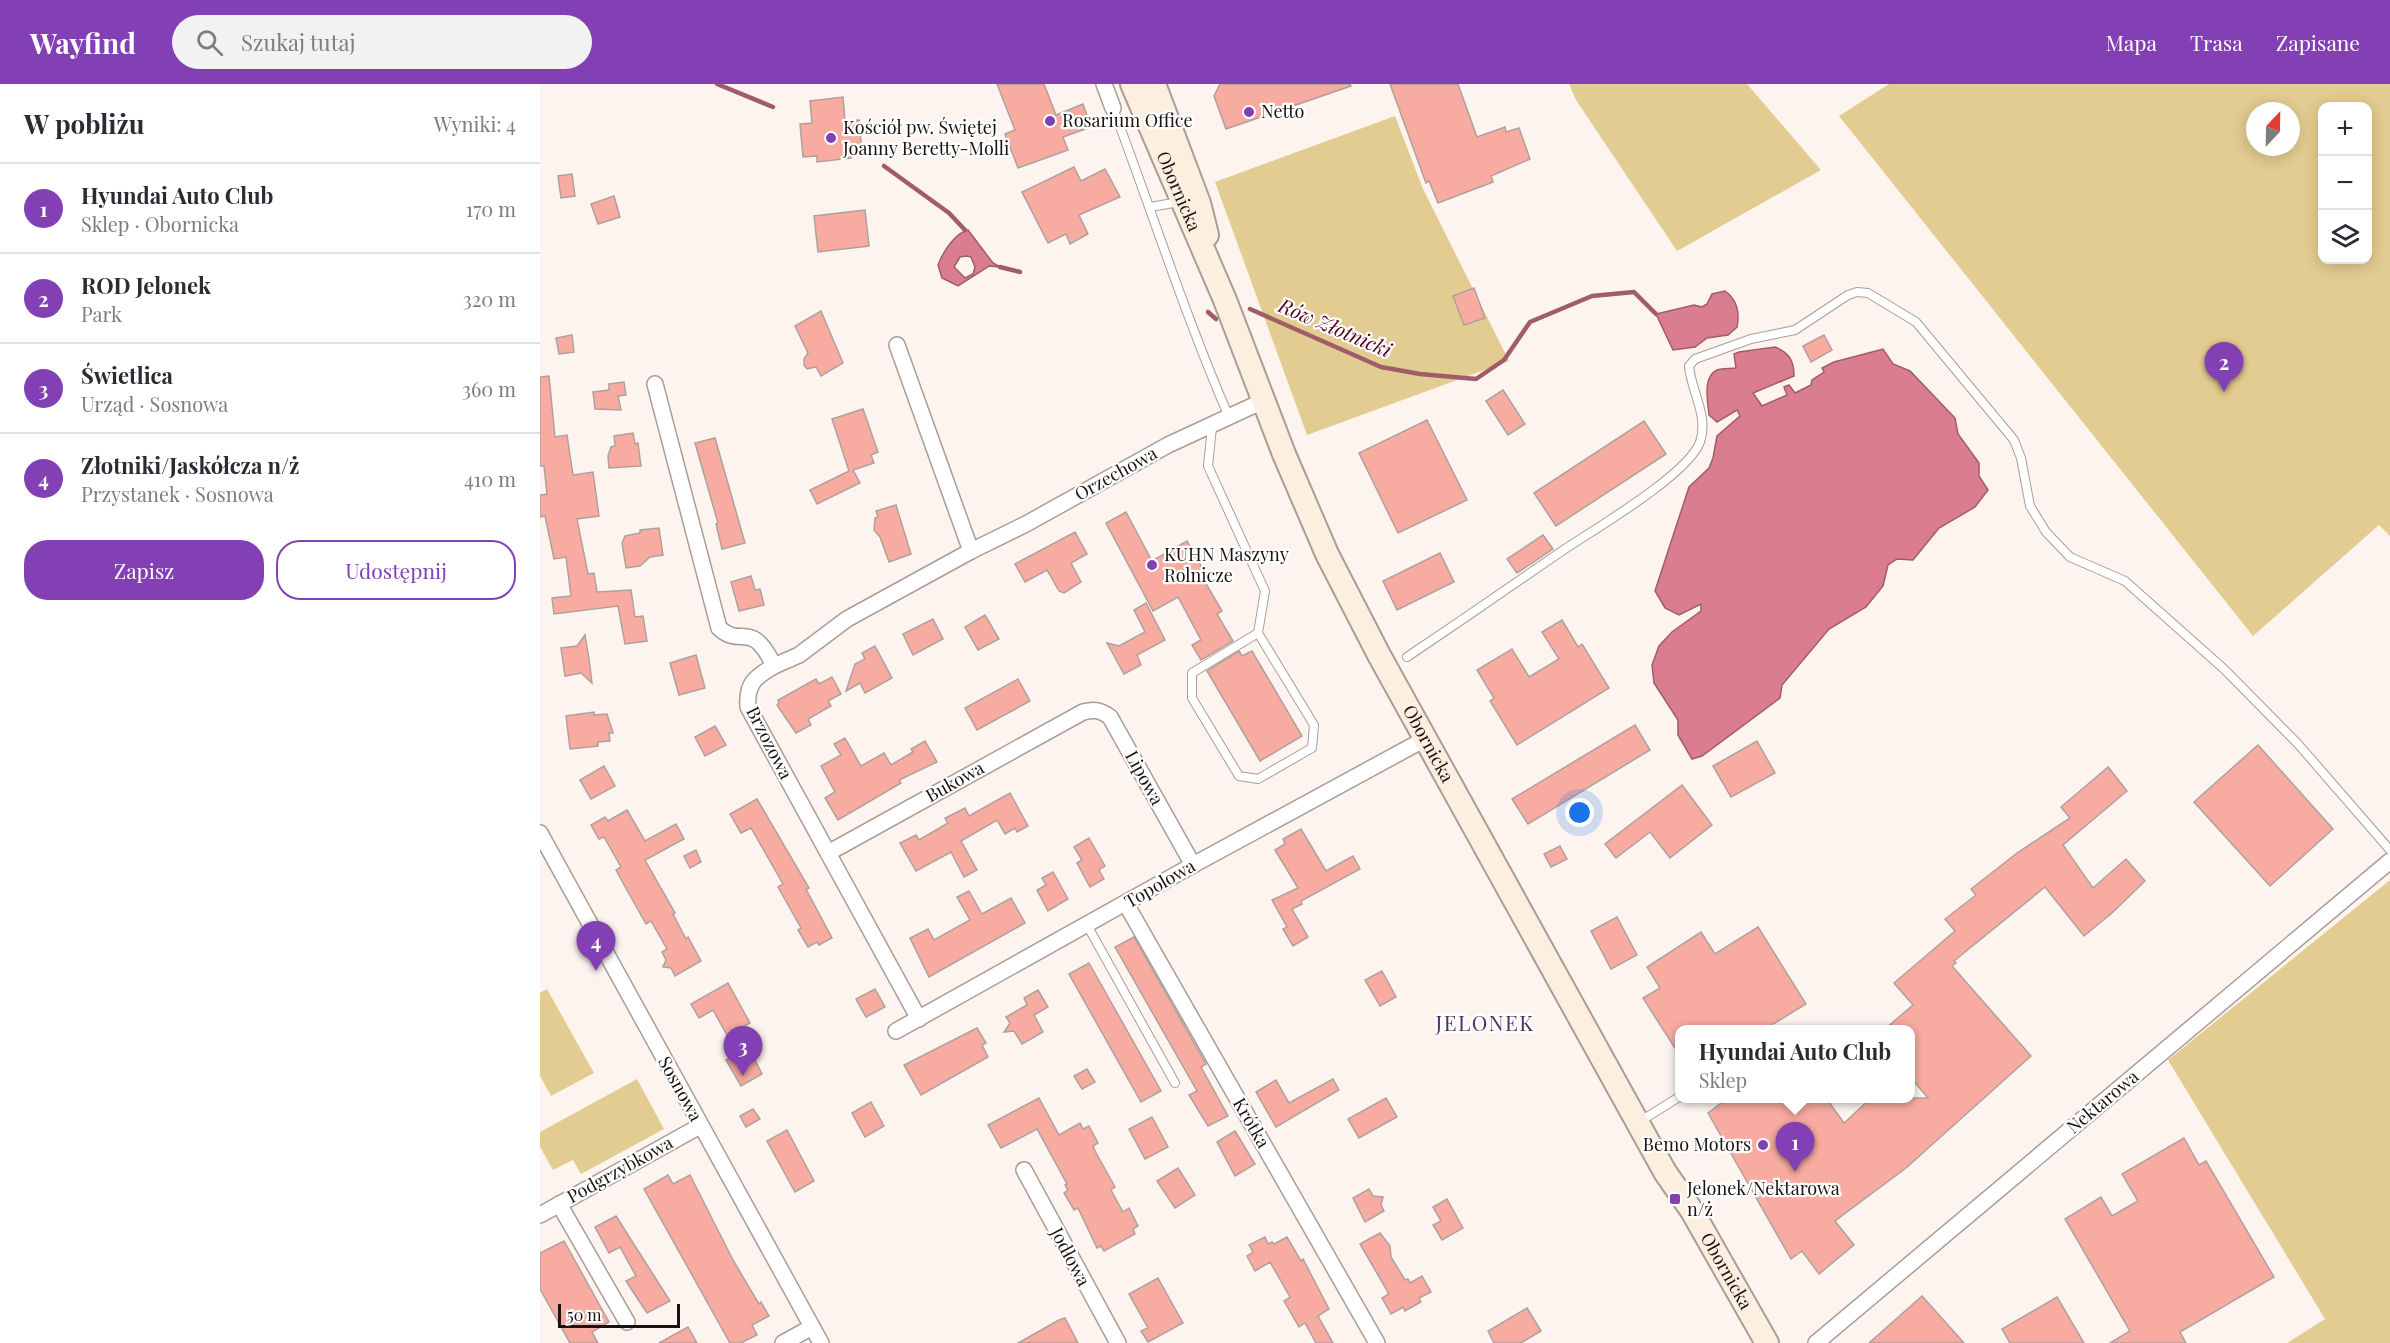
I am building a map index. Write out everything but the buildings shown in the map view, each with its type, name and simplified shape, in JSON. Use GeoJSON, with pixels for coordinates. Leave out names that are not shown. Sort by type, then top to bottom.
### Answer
{"type":"FeatureCollection","features":[{"type":"Feature","properties":{"kind":"main road","name":"Obornicka"},"geometry":{"type":"LineString","coordinates":[[1132,84],[1180,202],[1224,300],[1263,401],[1327,554],[1425,739],[1665,1172],[1692,1211],[1767,1343]]}},
{"type":"Feature","properties":{"kind":"main road","name":"Obornicka"},"geometry":{"type":"LineString","coordinates":[[1154,84],[1199,203],[1224,300]]}},
{"type":"Feature","properties":{"kind":"main road","name":"Obornicka"},"geometry":{"type":"LineString","coordinates":[[1665,1172],[1691,1238],[1750,1343]]}},
{"type":"Feature","properties":{"kind":"street"},"geometry":{"type":"LineString","coordinates":[[1104,84],[1113,108]]}},
{"type":"Feature","properties":{"kind":"street"},"geometry":{"type":"LineString","coordinates":[[897,345],[971,550]]}},
{"type":"Feature","properties":{"kind":"street"},"geometry":{"type":"LineString","coordinates":[[655,384],[719,628],[728,636],[745,635],[756,638],[765,647],[774,666]]}},
{"type":"Feature","properties":{"kind":"street","name":"Orzechowa"},"geometry":{"type":"LineString","coordinates":[[774,666],[799,655],[847,619],[971,550],[1026,524],[1168,445],[1212,427],[1263,401]]}},
{"type":"Feature","properties":{"kind":"street","name":"Brzozowa"},"geometry":{"type":"LineString","coordinates":[[774,666],[750,683],[747,695],[748,707],[919,1018]]}},
{"type":"Feature","properties":{"kind":"street","name":"Lipowa"},"geometry":{"type":"LineString","coordinates":[[1083,712],[1101,710],[1110,717],[1193,865]]}},
{"type":"Feature","properties":{"kind":"street","name":"Bukowa"},"geometry":{"type":"LineString","coordinates":[[828,853],[1083,712]]}},
{"type":"Feature","properties":{"kind":"street","name":"Topolowa"},"geometry":{"type":"LineString","coordinates":[[896,1031],[1193,865],[1425,739]]}},
{"type":"Feature","properties":{"kind":"street","name":"Sosnowa"},"geometry":{"type":"LineString","coordinates":[[540,833],[821,1343]]}},
{"type":"Feature","properties":{"kind":"street","name":"Nektarowa"},"geometry":{"type":"LineString","coordinates":[[1816,1343],[2390,861]]}},
{"type":"Feature","properties":{"kind":"street","name":"Krótka"},"geometry":{"type":"LineString","coordinates":[[1126,904],[1377,1343]]}},
{"type":"Feature","properties":{"kind":"street","name":"Podgrzybkowa"},"geometry":{"type":"LineString","coordinates":[[540,1215],[700,1126]]}},
{"type":"Feature","properties":{"kind":"street","name":"Jodłowa"},"geometry":{"type":"LineString","coordinates":[[1024,1170],[1118,1343]]}},
{"type":"Feature","properties":{"kind":"street"},"geometry":{"type":"LineString","coordinates":[[559,1204],[627,1322]]}},
{"type":"Feature","properties":{"kind":"street"},"geometry":{"type":"LineString","coordinates":[[783,1343],[812,1327]]}},
{"type":"Feature","properties":{"kind":"lane"},"geometry":{"type":"LineString","coordinates":[[1113,108],[1193,333],[1229,419]]}},
{"type":"Feature","properties":{"kind":"lane"},"geometry":{"type":"LineString","coordinates":[[1150,207],[1180,202]]}},
{"type":"Feature","properties":{"kind":"lane"},"geometry":{"type":"LineString","coordinates":[[1407,657],[1640,498],[1693,454],[1702,432],[1696,391],[1690,377],[1689,366],[1695,359],[1751,339],[1785,334],[1848,295],[1857,292],[1868,294],[1916,322],[2002,423],[2021,458],[2030,506],[2046,532],[2061,549],[2070,557],[2125,581],[2224,669],[2298,744],[2390,850]]}},
{"type":"Feature","properties":{"kind":"lane"},"geometry":{"type":"LineString","coordinates":[[1212,427],[1208,466],[1266,591],[1258,633],[1314,725],[1312,748],[1258,779],[1239,776],[1192,698],[1192,674],[1258,633]]}},
{"type":"Feature","properties":{"kind":"lane"},"geometry":{"type":"LineString","coordinates":[[1087,926],[1175,1083]]}},
{"type":"Feature","properties":{"kind":"lane"},"geometry":{"type":"LineString","coordinates":[[1638,1122],[1675,1099]]}},
{"type":"Feature","properties":{"kind":"shaded area"},"geometry":{"type":"Polygon","coordinates":[[[1569,84],[1747,84],[1821,170],[1677,251],[1576,100],[1569,84]]]}},
{"type":"Feature","properties":{"kind":"shaded area"},"geometry":{"type":"Polygon","coordinates":[[[1889,84],[2390,84],[2390,536],[2379,525],[2253,636],[1839,116],[1889,84]]]}},
{"type":"Feature","properties":{"kind":"shaded area"},"geometry":{"type":"Polygon","coordinates":[[[1395,116],[1423,189],[1509,361],[1307,435],[1215,182],[1395,116]]]}},
{"type":"Feature","properties":{"kind":"shaded area"},"geometry":{"type":"Polygon","coordinates":[[[968,230],[993,263],[1000,267],[989,266],[958,286],[942,278],[938,265],[950,244],[968,230]],[[960,257],[954,267],[965,278],[973,274],[975,267],[971,257],[960,257]]]}},
{"type":"Feature","properties":{"kind":"shaded area"},"geometry":{"type":"Polygon","coordinates":[[[1725,291],[1737,307],[1737,327],[1728,335],[1707,338],[1695,347],[1673,350],[1656,314],[1694,305],[1702,307],[1707,304],[1712,294],[1725,291]]]}},
{"type":"Feature","properties":{"kind":"shaded area"},"geometry":{"type":"Polygon","coordinates":[[[1775,347],[1790,358],[1794,376],[1753,393],[1762,406],[1787,395],[1784,387],[1789,385],[1795,393],[1811,385],[1812,380],[1824,372],[1822,368],[1834,362],[1883,349],[1893,364],[1910,371],[1955,418],[1958,434],[1979,463],[1979,476],[1988,490],[1975,507],[1939,528],[1913,560],[1897,559],[1888,565],[1883,586],[1866,607],[1829,629],[1782,685],[1780,698],[1702,756],[1692,759],[1678,735],[1678,720],[1654,683],[1652,665],[1659,646],[1672,632],[1701,611],[1701,604],[1679,615],[1665,608],[1655,591],[1689,487],[1709,468],[1717,436],[1740,416],[1737,410],[1717,422],[1709,415],[1707,390],[1709,378],[1717,370],[1736,368],[1734,354],[1775,347]]]}},
{"type":"Feature","properties":{"kind":"shaded area"},"geometry":{"type":"Polygon","coordinates":[[[2390,880],[2390,1343],[2287,1343],[2325,1319],[2168,1060],[2390,880]]]}},
{"type":"Feature","properties":{"kind":"shaded area"},"geometry":{"type":"Polygon","coordinates":[[[547,989],[594,1073],[551,1096],[540,1076],[540,993],[547,989]]]}},
{"type":"Feature","properties":{"kind":"shaded area"},"geometry":{"type":"Polygon","coordinates":[[[637,1079],[664,1129],[581,1174],[573,1160],[553,1170],[540,1147],[540,1132],[637,1079]]]}},
{"type":"Feature","properties":{"kind":"waterway","name":"Rów Złotnicki"},"geometry":{"type":"LineString","coordinates":[[717,84],[773,107]]}},
{"type":"Feature","properties":{"kind":"waterway","name":"Rów Złotnicki"},"geometry":{"type":"LineString","coordinates":[[884,166],[949,213],[965,230]]}},
{"type":"Feature","properties":{"kind":"waterway","name":"Rów Złotnicki"},"geometry":{"type":"LineString","coordinates":[[1000,267],[1020,272]]}},
{"type":"Feature","properties":{"kind":"waterway","name":"Rów Złotnicki"},"geometry":{"type":"LineString","coordinates":[[1250,309],[1381,367],[1420,374],[1476,379],[1504,360],[1530,322],[1592,296],[1634,292],[1656,314]]}},
{"type":"Feature","properties":{"kind":"waterway","name":"Rów Złotnicki"},"geometry":{"type":"LineString","coordinates":[[1208,312],[1216,319]]}},
{"type":"Feature","properties":{"kind":"place","name":"Netto"},"geometry":{"type":"Point","coordinates":[1249,112]}},
{"type":"Feature","properties":{"kind":"place","name":"Rosarium Office"},"geometry":{"type":"Point","coordinates":[1050,121]}},
{"type":"Feature","properties":{"kind":"place","name":"Kościół pw. Świętej Joanny Beretty-Molli"},"geometry":{"type":"Point","coordinates":[831,138]}},
{"type":"Feature","properties":{"kind":"place","name":"ROD Jelonek"},"geometry":{"type":"Point","coordinates":[2224,392]}},
{"type":"Feature","properties":{"kind":"place","name":"KUHN Maszyny Rolnicze"},"geometry":{"type":"Point","coordinates":[1152,565]}},
{"type":"Feature","properties":{"kind":"place","name":"Złotniki/Jaskółcza n/ż"},"geometry":{"type":"Point","coordinates":[596,971]}},
{"type":"Feature","properties":{"kind":"place","name":"Świetlica"},"geometry":{"type":"Point","coordinates":[743,1076]}},
{"type":"Feature","properties":{"kind":"place","name":"Bemo Motors"},"geometry":{"type":"Point","coordinates":[1763,1145]}},
{"type":"Feature","properties":{"kind":"place","name":"Hyundai Auto Club"},"geometry":{"type":"Point","coordinates":[1795,1172]}},
{"type":"Feature","properties":{"kind":"place","name":"Jelonek/Nektarowa n/ż"},"geometry":{"type":"Point","coordinates":[1675,1199]}},
{"type":"Feature","properties":{"kind":"district","name":"JELONEK"},"geometry":{"type":"Point","coordinates":[1485,1024]}}]}
